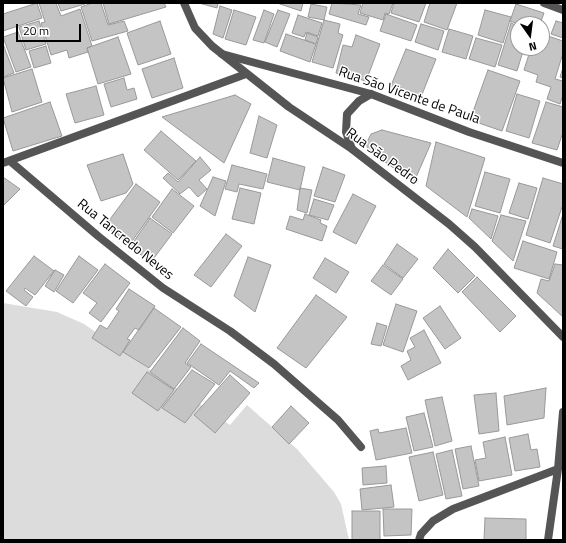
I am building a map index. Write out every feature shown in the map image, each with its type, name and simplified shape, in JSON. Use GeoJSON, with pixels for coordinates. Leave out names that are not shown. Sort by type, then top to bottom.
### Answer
{"type":"FeatureCollection","features":[{"type":"Feature","properties":{"kind":"street","name":"Rua São Pedro"},"geometry":{"type":"LineString","coordinates":[[184,3],[194,28],[222,54],[312,124],[352,149],[379,172],[449,224],[475,247],[563,337]]}},
{"type":"Feature","properties":{"kind":"street"},"geometry":{"type":"LineString","coordinates":[[544,3],[563,10]]}},
{"type":"Feature","properties":{"kind":"street","name":"Rua São Vicente de Paula"},"geometry":{"type":"LineString","coordinates":[[222,54],[371,94],[469,132],[563,163]]}},
{"type":"Feature","properties":{"kind":"street","name":"Rua Tancredo Neves"},"geometry":{"type":"LineString","coordinates":[[7,162],[246,74]]}},
{"type":"Feature","properties":{"kind":"street"},"geometry":{"type":"LineString","coordinates":[[352,149],[346,132],[347,114],[355,104],[371,94]]}},
{"type":"Feature","properties":{"kind":"street","name":"Rua Tancredo Neves"},"geometry":{"type":"LineString","coordinates":[[7,162],[164,288],[230,331],[274,364],[338,420],[361,447]]}},
{"type":"Feature","properties":{"kind":"street"},"geometry":{"type":"LineString","coordinates":[[548,540],[558,469],[563,412]]}},
{"type":"Feature","properties":{"kind":"street"},"geometry":{"type":"LineString","coordinates":[[419,540],[421,534],[433,521],[453,510],[558,469]]}},
{"type":"Feature","properties":{"kind":"shaded area"},"geometry":{"type":"Polygon","coordinates":[[[3,303],[57,312],[84,324],[230,425],[247,405],[297,449],[334,492],[341,504],[349,540],[3,540],[3,303]]]}},
{"type":"Feature","properties":{"kind":"building"},"geometry":{"type":"Polygon","coordinates":[[[37,3],[42,18],[3,31],[3,14],[37,3]]]}},
{"type":"Feature","properties":{"kind":"building"},"geometry":{"type":"Polygon","coordinates":[[[39,3],[56,3],[61,16],[80,9],[92,46],[87,48],[88,52],[69,58],[67,50],[51,55],[41,23],[45,22],[39,3]]]}},
{"type":"Feature","properties":{"kind":"building"},"geometry":{"type":"Polygon","coordinates":[[[58,3],[85,3],[85,4],[61,11],[58,3]]]}},
{"type":"Feature","properties":{"kind":"building"},"geometry":{"type":"Polygon","coordinates":[[[92,3],[101,3],[108,25],[124,21],[128,31],[92,41],[81,7],[92,3]]]}},
{"type":"Feature","properties":{"kind":"building"},"geometry":{"type":"Polygon","coordinates":[[[103,3],[164,3],[166,7],[109,24],[103,3]]]}},
{"type":"Feature","properties":{"kind":"building"},"geometry":{"type":"Polygon","coordinates":[[[199,3],[218,3],[217,8],[199,3]]]}},
{"type":"Feature","properties":{"kind":"building"},"geometry":{"type":"Polygon","coordinates":[[[277,3],[303,3],[301,11],[277,3]]]}},
{"type":"Feature","properties":{"kind":"building"},"geometry":{"type":"Polygon","coordinates":[[[332,3],[361,5],[358,14],[369,17],[366,25],[329,14],[332,3]]]}},
{"type":"Feature","properties":{"kind":"building"},"geometry":{"type":"Polygon","coordinates":[[[363,3],[393,3],[389,14],[385,13],[383,20],[360,13],[363,3]]]}},
{"type":"Feature","properties":{"kind":"building"},"geometry":{"type":"Polygon","coordinates":[[[394,3],[426,3],[419,22],[391,13],[394,3]]]}},
{"type":"Feature","properties":{"kind":"building"},"geometry":{"type":"Polygon","coordinates":[[[430,3],[457,3],[447,30],[424,22],[430,3]]]}},
{"type":"Feature","properties":{"kind":"building"},"geometry":{"type":"Polygon","coordinates":[[[311,4],[327,7],[324,20],[308,17],[311,4]]]}},
{"type":"Feature","properties":{"kind":"building"},"geometry":{"type":"Polygon","coordinates":[[[516,4],[544,13],[543,16],[512,16],[516,4]]]}},
{"type":"Feature","properties":{"kind":"building"},"geometry":{"type":"Polygon","coordinates":[[[220,6],[232,10],[223,38],[213,34],[220,6]]]}},
{"type":"Feature","properties":{"kind":"building"},"geometry":{"type":"Polygon","coordinates":[[[234,10],[256,17],[246,45],[225,39],[234,10]]]}},
{"type":"Feature","properties":{"kind":"building"},"geometry":{"type":"Polygon","coordinates":[[[264,10],[274,14],[264,43],[253,40],[264,10]]]}},
{"type":"Feature","properties":{"kind":"building"},"geometry":{"type":"Polygon","coordinates":[[[278,10],[290,14],[277,47],[265,42],[278,10]]]}},
{"type":"Feature","properties":{"kind":"building"},"geometry":{"type":"Polygon","coordinates":[[[485,10],[510,17],[503,43],[478,35],[485,10]]]}},
{"type":"Feature","properties":{"kind":"building"},"geometry":{"type":"Polygon","coordinates":[[[386,14],[417,25],[411,41],[380,31],[386,14]]]}},
{"type":"Feature","properties":{"kind":"building"},"geometry":{"type":"Polygon","coordinates":[[[298,15],[322,23],[318,36],[306,32],[304,37],[292,33],[298,15]]]}},
{"type":"Feature","properties":{"kind":"building"},"geometry":{"type":"Polygon","coordinates":[[[324,20],[340,24],[338,33],[343,35],[333,68],[312,62],[324,20]]]}},
{"type":"Feature","properties":{"kind":"building"},"geometry":{"type":"Polygon","coordinates":[[[39,21],[46,44],[26,50],[19,27],[39,21]]]}},
{"type":"Feature","properties":{"kind":"building"},"geometry":{"type":"Polygon","coordinates":[[[160,21],[171,54],[138,65],[127,33],[160,21]]]}},
{"type":"Feature","properties":{"kind":"building"},"geometry":{"type":"Polygon","coordinates":[[[556,21],[563,23],[563,38],[551,34],[556,21]]]}},
{"type":"Feature","properties":{"kind":"building"},"geometry":{"type":"Polygon","coordinates":[[[421,24],[444,31],[438,50],[415,42],[421,24]]]}},
{"type":"Feature","properties":{"kind":"building"},"geometry":{"type":"Polygon","coordinates":[[[510,26],[510,56],[522,56],[517,71],[498,65],[510,26]]]}},
{"type":"Feature","properties":{"kind":"building"},"geometry":{"type":"Polygon","coordinates":[[[449,29],[473,36],[466,59],[442,52],[449,29]]]}},
{"type":"Feature","properties":{"kind":"building"},"geometry":{"type":"Polygon","coordinates":[[[18,32],[31,67],[16,72],[3,37],[18,32]]]}},
{"type":"Feature","properties":{"kind":"building"},"geometry":{"type":"Polygon","coordinates":[[[307,33],[318,37],[316,44],[305,40],[307,33]]]}},
{"type":"Feature","properties":{"kind":"building"},"geometry":{"type":"Polygon","coordinates":[[[286,34],[316,44],[310,62],[280,51],[286,34]]]}},
{"type":"Feature","properties":{"kind":"building"},"geometry":{"type":"Polygon","coordinates":[[[356,35],[380,44],[366,81],[336,73],[343,45],[352,47],[356,35]]]}},
{"type":"Feature","properties":{"kind":"building"},"geometry":{"type":"Polygon","coordinates":[[[118,37],[131,74],[98,84],[87,48],[118,37]]]}},
{"type":"Feature","properties":{"kind":"building"},"geometry":{"type":"Polygon","coordinates":[[[550,37],[563,41],[563,53],[555,79],[563,81],[563,95],[560,104],[547,99],[551,87],[536,82],[538,75],[524,70],[528,56],[550,56],[550,37]]]}},
{"type":"Feature","properties":{"kind":"building"},"geometry":{"type":"Polygon","coordinates":[[[476,38],[502,45],[495,67],[469,59],[476,38]]]}},
{"type":"Feature","properties":{"kind":"building"},"geometry":{"type":"Polygon","coordinates":[[[3,44],[14,73],[3,77],[3,44]]]}},
{"type":"Feature","properties":{"kind":"building"},"geometry":{"type":"Polygon","coordinates":[[[46,46],[51,63],[34,68],[29,51],[46,46]]]}},
{"type":"Feature","properties":{"kind":"building"},"geometry":{"type":"Polygon","coordinates":[[[406,49],[436,59],[421,97],[390,88],[406,49]]]}},
{"type":"Feature","properties":{"kind":"building"},"geometry":{"type":"Polygon","coordinates":[[[174,58],[183,88],[152,98],[142,69],[174,58]]]}},
{"type":"Feature","properties":{"kind":"building"},"geometry":{"type":"Polygon","coordinates":[[[563,68],[563,78],[560,77],[563,68]]]}},
{"type":"Feature","properties":{"kind":"building"},"geometry":{"type":"Polygon","coordinates":[[[32,69],[42,102],[12,112],[3,78],[32,69]]]}},
{"type":"Feature","properties":{"kind":"building"},"geometry":{"type":"Polygon","coordinates":[[[488,70],[520,81],[502,131],[470,120],[488,70]]]}},
{"type":"Feature","properties":{"kind":"building"},"geometry":{"type":"Polygon","coordinates":[[[124,78],[127,90],[134,88],[137,99],[111,107],[104,84],[124,78]]]}},
{"type":"Feature","properties":{"kind":"building"},"geometry":{"type":"Polygon","coordinates":[[[96,86],[104,115],[75,123],[66,94],[96,86]]]}},
{"type":"Feature","properties":{"kind":"building"},"geometry":{"type":"Polygon","coordinates":[[[517,94],[540,101],[529,138],[506,131],[517,94]]]}},
{"type":"Feature","properties":{"kind":"building"},"geometry":{"type":"Polygon","coordinates":[[[235,95],[251,104],[224,163],[162,117],[235,95]]]}},
{"type":"Feature","properties":{"kind":"building"},"geometry":{"type":"Polygon","coordinates":[[[50,102],[62,136],[13,151],[3,118],[50,102]]]}},
{"type":"Feature","properties":{"kind":"building"},"geometry":{"type":"Polygon","coordinates":[[[546,102],[563,107],[563,132],[557,150],[532,143],[546,102]]]}},
{"type":"Feature","properties":{"kind":"building"},"geometry":{"type":"Polygon","coordinates":[[[259,116],[277,125],[267,158],[250,153],[259,116]]]}},
{"type":"Feature","properties":{"kind":"building"},"geometry":{"type":"Polygon","coordinates":[[[382,130],[431,143],[414,182],[369,151],[366,144],[371,134],[382,130]]]}},
{"type":"Feature","properties":{"kind":"building"},"geometry":{"type":"Polygon","coordinates":[[[161,131],[196,161],[178,180],[144,150],[161,131]]]}},
{"type":"Feature","properties":{"kind":"building"},"geometry":{"type":"Polygon","coordinates":[[[436,142],[485,158],[467,217],[426,186],[436,142]]]}},
{"type":"Feature","properties":{"kind":"building"},"geometry":{"type":"Polygon","coordinates":[[[123,154],[133,184],[126,193],[101,201],[87,165],[123,154]]]}},
{"type":"Feature","properties":{"kind":"building"},"geometry":{"type":"Polygon","coordinates":[[[200,157],[211,170],[199,180],[207,189],[198,197],[189,187],[180,194],[163,178],[168,173],[178,182],[200,157]]]}},
{"type":"Feature","properties":{"kind":"building"},"geometry":{"type":"Polygon","coordinates":[[[273,158],[305,167],[300,190],[267,182],[273,158]]]}},
{"type":"Feature","properties":{"kind":"building"},"geometry":{"type":"Polygon","coordinates":[[[232,165],[267,174],[263,189],[239,184],[237,192],[225,189],[232,165]]]}},
{"type":"Feature","properties":{"kind":"building"},"geometry":{"type":"Polygon","coordinates":[[[323,167],[345,175],[335,202],[314,196],[323,167]]]}},
{"type":"Feature","properties":{"kind":"building"},"geometry":{"type":"Polygon","coordinates":[[[485,172],[510,179],[500,213],[475,206],[485,172]]]}},
{"type":"Feature","properties":{"kind":"building"},"geometry":{"type":"Polygon","coordinates":[[[3,177],[20,189],[3,206],[3,177]]]}},
{"type":"Feature","properties":{"kind":"building"},"geometry":{"type":"Polygon","coordinates":[[[213,177],[226,181],[215,216],[200,206],[213,177]]]}},
{"type":"Feature","properties":{"kind":"building"},"geometry":{"type":"Polygon","coordinates":[[[543,178],[563,184],[563,204],[550,243],[526,235],[543,178]]]}},
{"type":"Feature","properties":{"kind":"building"},"geometry":{"type":"Polygon","coordinates":[[[519,183],[537,188],[528,219],[509,213],[519,183]]]}},
{"type":"Feature","properties":{"kind":"building"},"geometry":{"type":"Polygon","coordinates":[[[136,184],[160,202],[130,244],[105,226],[136,184]]]}},
{"type":"Feature","properties":{"kind":"building"},"geometry":{"type":"Polygon","coordinates":[[[240,188],[261,193],[254,224],[232,219],[240,188]]]}},
{"type":"Feature","properties":{"kind":"building"},"geometry":{"type":"Polygon","coordinates":[[[300,188],[312,190],[307,213],[297,210],[300,188]]]}},
{"type":"Feature","properties":{"kind":"building"},"geometry":{"type":"Polygon","coordinates":[[[172,189],[194,206],[173,233],[152,217],[172,189]]]}},
{"type":"Feature","properties":{"kind":"building"},"geometry":{"type":"Polygon","coordinates":[[[353,194],[376,206],[356,244],[333,232],[353,194]]]}},
{"type":"Feature","properties":{"kind":"building"},"geometry":{"type":"Polygon","coordinates":[[[314,199],[334,205],[328,220],[309,215],[314,199]]]}},
{"type":"Feature","properties":{"kind":"building"},"geometry":{"type":"Polygon","coordinates":[[[472,209],[498,216],[491,239],[469,218],[472,209]]]}},
{"type":"Feature","properties":{"kind":"building"},"geometry":{"type":"Polygon","coordinates":[[[305,214],[321,220],[320,223],[327,226],[322,241],[286,229],[290,216],[303,220],[305,214]]]}},
{"type":"Feature","properties":{"kind":"building"},"geometry":{"type":"Polygon","coordinates":[[[563,214],[563,249],[553,246],[563,214]]]}},
{"type":"Feature","properties":{"kind":"building"},"geometry":{"type":"Polygon","coordinates":[[[501,215],[526,221],[513,261],[492,241],[501,215]]]}},
{"type":"Feature","properties":{"kind":"building"},"geometry":{"type":"Polygon","coordinates":[[[150,218],[172,234],[151,262],[130,247],[150,218]]]}},
{"type":"Feature","properties":{"kind":"building"},"geometry":{"type":"Polygon","coordinates":[[[226,234],[242,246],[211,287],[194,275],[226,234]]]}},
{"type":"Feature","properties":{"kind":"building"},"geometry":{"type":"Polygon","coordinates":[[[523,241],[557,252],[549,279],[514,268],[523,241]]]}},
{"type":"Feature","properties":{"kind":"building"},"geometry":{"type":"Polygon","coordinates":[[[397,244],[418,259],[403,278],[384,264],[397,244]]]}},
{"type":"Feature","properties":{"kind":"building"},"geometry":{"type":"Polygon","coordinates":[[[448,249],[475,276],[458,293],[433,268],[448,249]]]}},
{"type":"Feature","properties":{"kind":"building"},"geometry":{"type":"Polygon","coordinates":[[[34,256],[54,271],[35,295],[25,288],[24,290],[33,297],[26,306],[6,291],[34,256]]]}},
{"type":"Feature","properties":{"kind":"building"},"geometry":{"type":"Polygon","coordinates":[[[79,256],[98,270],[73,303],[56,291],[79,256]]]}},
{"type":"Feature","properties":{"kind":"building"},"geometry":{"type":"Polygon","coordinates":[[[248,257],[271,265],[255,312],[234,296],[248,257]]]}},
{"type":"Feature","properties":{"kind":"building"},"geometry":{"type":"Polygon","coordinates":[[[325,258],[349,272],[336,293],[313,278],[325,258]]]}},
{"type":"Feature","properties":{"kind":"building"},"geometry":{"type":"Polygon","coordinates":[[[105,264],[130,283],[101,322],[89,313],[97,303],[83,293],[105,264]]]}},
{"type":"Feature","properties":{"kind":"building"},"geometry":{"type":"Polygon","coordinates":[[[555,264],[563,265],[563,317],[537,293],[541,279],[549,281],[555,264]]]}},
{"type":"Feature","properties":{"kind":"building"},"geometry":{"type":"Polygon","coordinates":[[[383,265],[403,279],[391,295],[371,281],[383,265]]]}},
{"type":"Feature","properties":{"kind":"building"},"geometry":{"type":"Polygon","coordinates":[[[55,270],[64,275],[54,292],[45,286],[55,270]]]}},
{"type":"Feature","properties":{"kind":"building"},"geometry":{"type":"Polygon","coordinates":[[[477,277],[516,316],[500,332],[462,292],[477,277]]]}},
{"type":"Feature","properties":{"kind":"building"},"geometry":{"type":"Polygon","coordinates":[[[129,289],[155,306],[139,330],[135,328],[127,339],[130,340],[120,356],[92,338],[100,325],[107,329],[119,311],[116,309],[129,289]]]}},
{"type":"Feature","properties":{"kind":"building"},"geometry":{"type":"Polygon","coordinates":[[[316,295],[347,317],[306,368],[277,348],[316,295]]]}},
{"type":"Feature","properties":{"kind":"building"},"geometry":{"type":"Polygon","coordinates":[[[396,304],[417,311],[403,352],[383,345],[396,304]]]}},
{"type":"Feature","properties":{"kind":"building"},"geometry":{"type":"Polygon","coordinates":[[[440,306],[461,338],[445,349],[423,318],[440,306]]]}},
{"type":"Feature","properties":{"kind":"building"},"geometry":{"type":"Polygon","coordinates":[[[154,308],[181,327],[149,368],[123,352],[154,308]]]}},
{"type":"Feature","properties":{"kind":"building"},"geometry":{"type":"Polygon","coordinates":[[[377,323],[387,326],[381,346],[371,344],[377,323]]]}},
{"type":"Feature","properties":{"kind":"building"},"geometry":{"type":"Polygon","coordinates":[[[183,328],[200,341],[185,363],[191,367],[174,389],[150,372],[183,328]]]}},
{"type":"Feature","properties":{"kind":"building"},"geometry":{"type":"Polygon","coordinates":[[[424,330],[441,363],[408,380],[401,366],[411,360],[407,351],[415,347],[410,338],[424,330]]]}},
{"type":"Feature","properties":{"kind":"building"},"geometry":{"type":"Polygon","coordinates":[[[201,344],[259,383],[254,388],[230,371],[219,385],[187,363],[201,344]]]}},
{"type":"Feature","properties":{"kind":"building"},"geometry":{"type":"Polygon","coordinates":[[[192,370],[215,384],[185,423],[162,408],[192,370]]]}},
{"type":"Feature","properties":{"kind":"building"},"geometry":{"type":"Polygon","coordinates":[[[147,372],[174,390],[158,411],[132,393],[147,372]]]}},
{"type":"Feature","properties":{"kind":"building"},"geometry":{"type":"Polygon","coordinates":[[[230,375],[250,393],[215,433],[194,415],[230,375]]]}},
{"type":"Feature","properties":{"kind":"building"},"geometry":{"type":"Polygon","coordinates":[[[546,388],[544,418],[507,425],[504,396],[546,388]]]}},
{"type":"Feature","properties":{"kind":"building"},"geometry":{"type":"Polygon","coordinates":[[[496,393],[499,431],[479,434],[474,395],[496,393]]]}},
{"type":"Feature","properties":{"kind":"building"},"geometry":{"type":"Polygon","coordinates":[[[442,397],[452,441],[435,446],[425,400],[442,397]]]}},
{"type":"Feature","properties":{"kind":"building"},"geometry":{"type":"Polygon","coordinates":[[[291,406],[309,423],[289,444],[272,427],[291,406]]]}},
{"type":"Feature","properties":{"kind":"building"},"geometry":{"type":"Polygon","coordinates":[[[424,413],[433,447],[414,451],[406,417],[424,413]]]}},
{"type":"Feature","properties":{"kind":"building"},"geometry":{"type":"Polygon","coordinates":[[[406,428],[412,453],[376,460],[370,431],[378,429],[379,433],[406,428]]]}},
{"type":"Feature","properties":{"kind":"building"},"geometry":{"type":"Polygon","coordinates":[[[528,434],[531,450],[537,449],[540,467],[515,471],[509,438],[528,434]]]}},
{"type":"Feature","properties":{"kind":"building"},"geometry":{"type":"Polygon","coordinates":[[[505,437],[512,475],[479,481],[475,460],[486,458],[483,442],[505,437]]]}},
{"type":"Feature","properties":{"kind":"building"},"geometry":{"type":"Polygon","coordinates":[[[471,446],[479,486],[463,489],[455,449],[471,446]]]}},
{"type":"Feature","properties":{"kind":"building"},"geometry":{"type":"Polygon","coordinates":[[[452,450],[462,496],[446,499],[436,454],[452,450]]]}},
{"type":"Feature","properties":{"kind":"building"},"geometry":{"type":"Polygon","coordinates":[[[433,452],[443,495],[419,501],[409,457],[433,452]]]}},
{"type":"Feature","properties":{"kind":"building"},"geometry":{"type":"Polygon","coordinates":[[[386,466],[387,483],[363,485],[362,468],[386,466]]]}},
{"type":"Feature","properties":{"kind":"building"},"geometry":{"type":"Polygon","coordinates":[[[391,485],[394,507],[362,510],[360,489],[391,485]]]}},
{"type":"Feature","properties":{"kind":"building"},"geometry":{"type":"Polygon","coordinates":[[[383,509],[412,509],[411,535],[384,536],[383,509]]]}},
{"type":"Feature","properties":{"kind":"building"},"geometry":{"type":"Polygon","coordinates":[[[352,511],[380,511],[380,540],[352,540],[352,511]]]}},
{"type":"Feature","properties":{"kind":"building"},"geometry":{"type":"Polygon","coordinates":[[[485,518],[526,519],[526,540],[484,540],[485,518]]]}}]}
